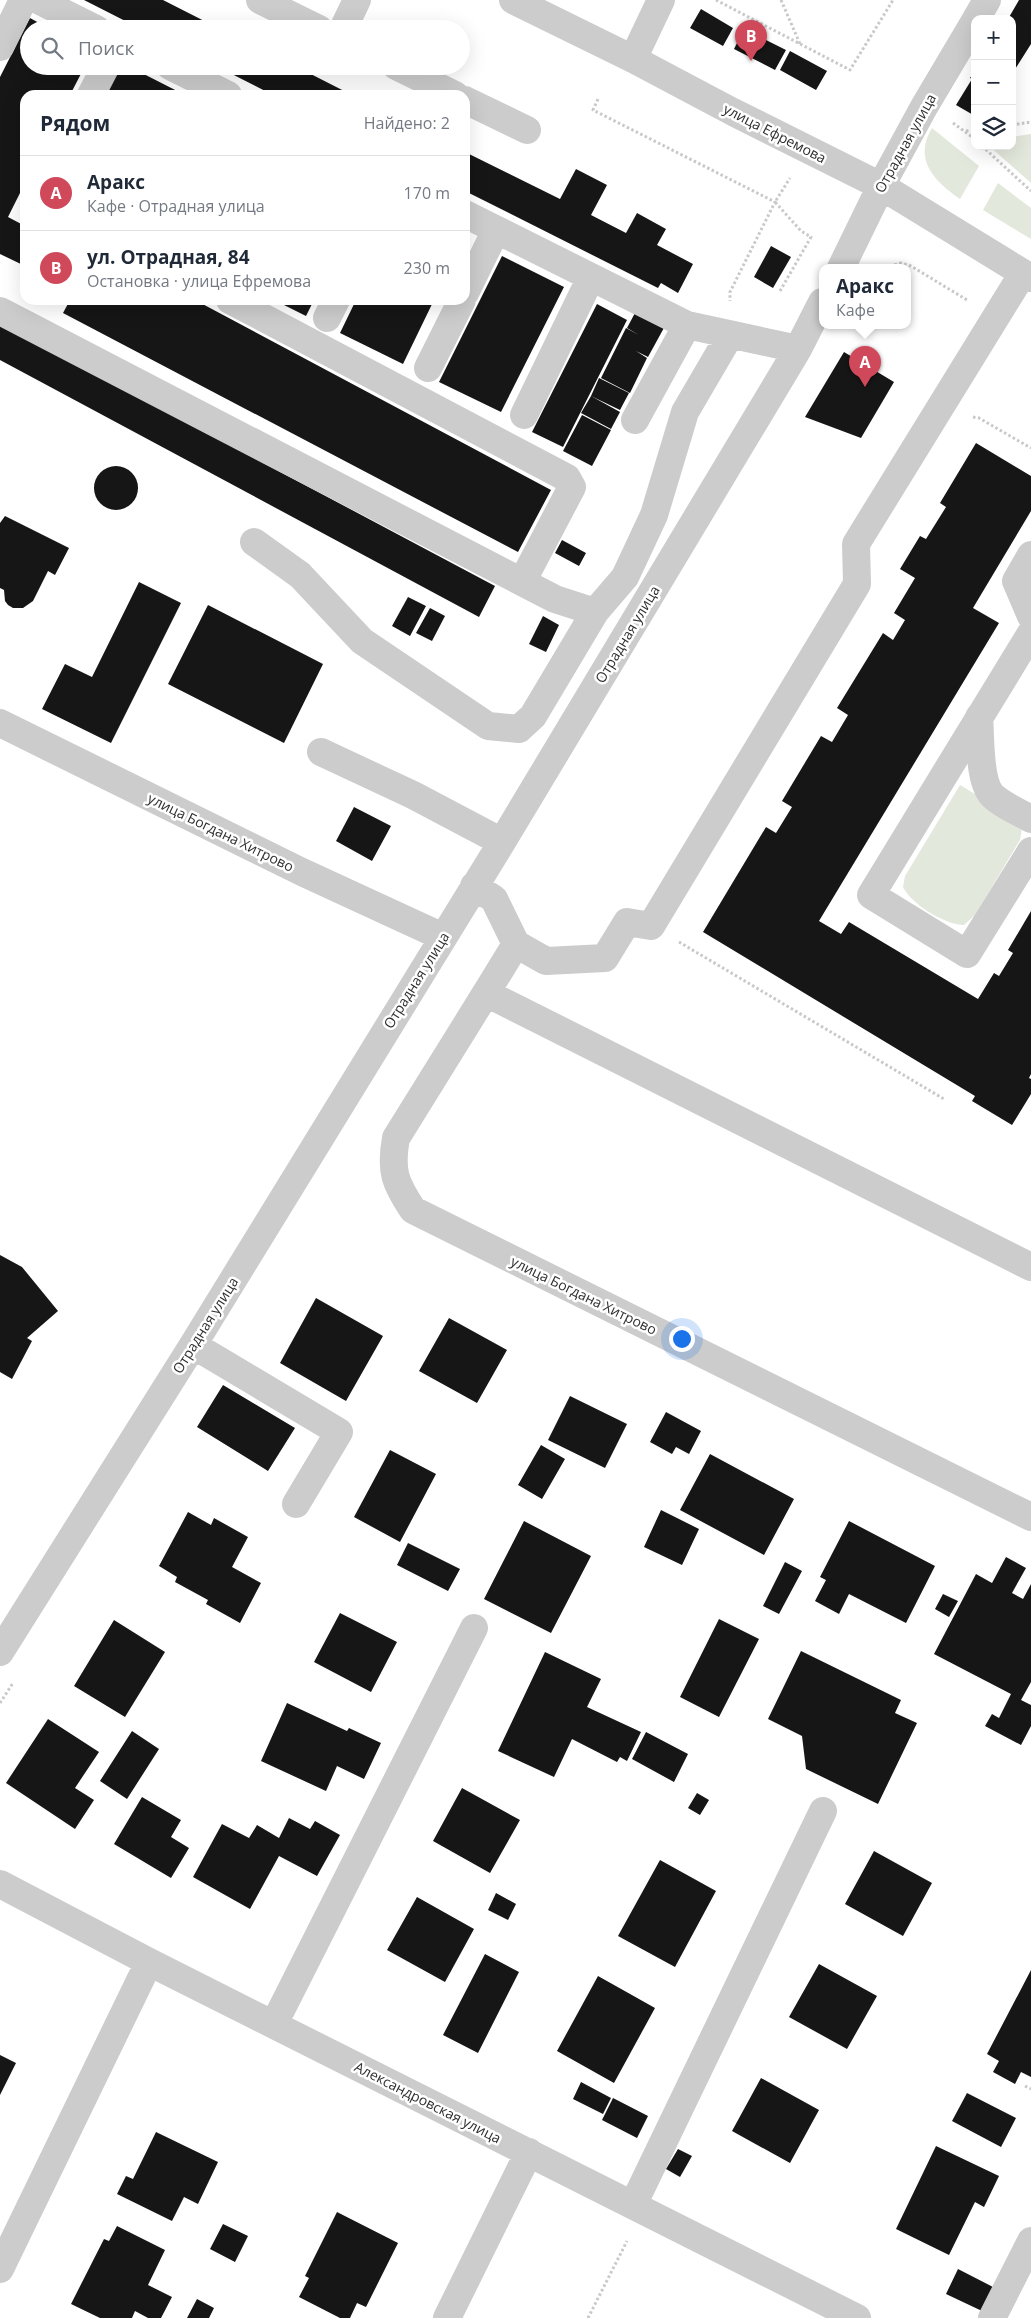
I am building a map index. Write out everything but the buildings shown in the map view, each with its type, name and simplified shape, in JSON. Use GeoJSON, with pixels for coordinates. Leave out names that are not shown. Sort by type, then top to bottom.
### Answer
{"type":"FeatureCollection","features":[{"type":"Feature","properties":{"kind":"street"},"geometry":{"type":"LineString","coordinates":[[0,47],[23,0]]}},
{"type":"Feature","properties":{"kind":"street"},"geometry":{"type":"LineString","coordinates":[[38,0],[78,20]]}},
{"type":"Feature","properties":{"kind":"street"},"geometry":{"type":"LineString","coordinates":[[260,0],[301,20]]}},
{"type":"Feature","properties":{"kind":"street"},"geometry":{"type":"LineString","coordinates":[[348,20],[358,0]]}},
{"type":"Feature","properties":{"kind":"street","name":"улица Ефремова"},"geometry":{"type":"LineString","coordinates":[[513,0],[881,186],[1027,276]]}},
{"type":"Feature","properties":{"kind":"street"},"geometry":{"type":"LineString","coordinates":[[633,59],[661,0]]}},
{"type":"Feature","properties":{"kind":"street","name":"Отрадная улица"},"geometry":{"type":"LineString","coordinates":[[978,15],[987,0]]}},
{"type":"Feature","properties":{"kind":"street","name":"Отрадная улица"},"geometry":{"type":"LineString","coordinates":[[842,264],[881,186],[971,27]]}},
{"type":"Feature","properties":{"kind":"street"},"geometry":{"type":"LineString","coordinates":[[94,90],[101,75]]}},
{"type":"Feature","properties":{"kind":"street"},"geometry":{"type":"LineString","coordinates":[[186,75],[212,90]]}},
{"type":"Feature","properties":{"kind":"street"},"geometry":{"type":"LineString","coordinates":[[414,75],[445,90]]}},
{"type":"Feature","properties":{"kind":"street"},"geometry":{"type":"LineString","coordinates":[[470,102],[527,130]]}},
{"type":"Feature","properties":{"kind":"street"},"geometry":{"type":"LineString","coordinates":[[470,217],[687,325],[798,349]]}},
{"type":"Feature","properties":{"kind":"street"},"geometry":{"type":"LineString","coordinates":[[470,283],[496,230]]}},
{"type":"Feature","properties":{"kind":"street"},"geometry":{"type":"LineString","coordinates":[[474,886],[494,899],[516,944],[546,961],[605,958],[627,922],[652,926],[857,584],[856,544],[995,317],[1027,276]]}},
{"type":"Feature","properties":{"kind":"street"},"geometry":{"type":"LineString","coordinates":[[524,415],[591,277]]}},
{"type":"Feature","properties":{"kind":"street"},"geometry":{"type":"LineString","coordinates":[[239,305],[566,478],[572,487],[522,582]]}},
{"type":"Feature","properties":{"kind":"street"},"geometry":{"type":"LineString","coordinates":[[428,368],[460,305]]}},
{"type":"Feature","properties":{"kind":"street","name":"Отрадная улица"},"geometry":{"type":"LineString","coordinates":[[0,1652],[193,1345],[502,842],[798,349],[819,308]]}},
{"type":"Feature","properties":{"kind":"street"},"geometry":{"type":"LineString","coordinates":[[0,311],[555,599],[595,612]]}},
{"type":"Feature","properties":{"kind":"street"},"geometry":{"type":"LineString","coordinates":[[635,420],[687,325]]}},
{"type":"Feature","properties":{"kind":"street"},"geometry":{"type":"LineString","coordinates":[[254,542],[300,575],[362,641],[488,726],[519,728],[533,716],[595,612],[625,577],[654,515],[685,412],[730,335]]}},
{"type":"Feature","properties":{"kind":"street"},"geometry":{"type":"LineString","coordinates":[[1031,555],[1016,581],[1031,616]]}},
{"type":"Feature","properties":{"kind":"street"},"geometry":{"type":"LineString","coordinates":[[1031,633],[871,895],[968,954],[1031,851]]}},
{"type":"Feature","properties":{"kind":"street"},"geometry":{"type":"LineString","coordinates":[[979,717],[984,778],[988,791],[994,798],[1031,819]]}},
{"type":"Feature","properties":{"kind":"street","name":"улица Богдана Хитрово"},"geometry":{"type":"LineString","coordinates":[[0,723],[302,872],[443,937]]}},
{"type":"Feature","properties":{"kind":"street"},"geometry":{"type":"LineString","coordinates":[[321,752],[413,795],[502,842]]}},
{"type":"Feature","properties":{"kind":"street","name":"улица Богдана Хитрово"},"geometry":{"type":"LineString","coordinates":[[516,944],[396,1138],[392,1160],[398,1188],[414,1210],[1031,1517]]}},
{"type":"Feature","properties":{"kind":"street"},"geometry":{"type":"LineString","coordinates":[[486,993],[1031,1267]]}},
{"type":"Feature","properties":{"kind":"street"},"geometry":{"type":"LineString","coordinates":[[193,1345],[339,1432],[296,1504]]}},
{"type":"Feature","properties":{"kind":"street"},"geometry":{"type":"LineString","coordinates":[[274,2024],[474,1628]]}},
{"type":"Feature","properties":{"kind":"street"},"geometry":{"type":"LineString","coordinates":[[638,2207],[823,1811]]}},
{"type":"Feature","properties":{"kind":"street","name":"Александровская улица"},"geometry":{"type":"LineString","coordinates":[[0,1884],[149,1962],[857,2318]]}},
{"type":"Feature","properties":{"kind":"street"},"geometry":{"type":"LineString","coordinates":[[0,2268],[149,1962]]}},
{"type":"Feature","properties":{"kind":"street"},"geometry":{"type":"LineString","coordinates":[[447,2318],[529,2152]]}},
{"type":"Feature","properties":{"kind":"street"},"geometry":{"type":"LineString","coordinates":[[992,2318],[1031,2241]]}},
{"type":"Feature","properties":{"kind":"path"},"geometry":{"type":"LineString","coordinates":[[716,0],[850,70],[893,0]]}},
{"type":"Feature","properties":{"kind":"path"},"geometry":{"type":"LineString","coordinates":[[781,0],[800,44]]}},
{"type":"Feature","properties":{"kind":"path"},"geometry":{"type":"LineString","coordinates":[[598,98],[593,110],[775,202],[801,231],[811,237],[780,291]]}},
{"type":"Feature","properties":{"kind":"path"},"geometry":{"type":"LineString","coordinates":[[1016,124],[1031,122]]}},
{"type":"Feature","properties":{"kind":"path"},"geometry":{"type":"LineString","coordinates":[[971,130],[965,131],[971,136]]}},
{"type":"Feature","properties":{"kind":"path"},"geometry":{"type":"LineString","coordinates":[[986,150],[1031,191]]}},
{"type":"Feature","properties":{"kind":"path"},"geometry":{"type":"LineString","coordinates":[[730,335],[730,292],[775,202],[790,178]]}},
{"type":"Feature","properties":{"kind":"path"},"geometry":{"type":"LineString","coordinates":[[911,266],[995,317]]}},
{"type":"Feature","properties":{"kind":"path"},"geometry":{"type":"LineString","coordinates":[[965,419],[979,418],[1031,448]]}},
{"type":"Feature","properties":{"kind":"path"},"geometry":{"type":"LineString","coordinates":[[674,939],[944,1099]]}},
{"type":"Feature","properties":{"kind":"path"},"geometry":{"type":"LineString","coordinates":[[1025,2086],[1031,2089]]}},
{"type":"Feature","properties":{"kind":"path"},"geometry":{"type":"LineString","coordinates":[[588,2318],[638,2207]]}},
{"type":"Feature","properties":{"kind":"shaded area"},"geometry":{"type":"Polygon","coordinates":[[[932,128],[979,166],[960,199],[942,185],[929,169],[925,150],[932,128]]]}},
{"type":"Feature","properties":{"kind":"shaded area"},"geometry":{"type":"Polygon","coordinates":[[[1031,134],[1031,183],[994,150],[1016,150],[1016,136],[1031,134]]]}},
{"type":"Feature","properties":{"kind":"shaded area"},"geometry":{"type":"Polygon","coordinates":[[[998,183],[1031,208],[1031,239],[983,210],[998,183]]]}},
{"type":"Feature","properties":{"kind":"shaded area"},"geometry":{"type":"Polygon","coordinates":[[[960,785],[1015,818],[1022,828],[1020,840],[975,915],[964,925],[956,924],[929,912],[913,900],[903,887],[905,876],[960,785]]]}},
{"type":"Feature","properties":{"kind":"place","name":"ул. Отрадная, 84"},"geometry":{"type":"Point","coordinates":[751,61]}},
{"type":"Feature","properties":{"kind":"place","name":"Аракc"},"geometry":{"type":"Point","coordinates":[865,387]}}]}
